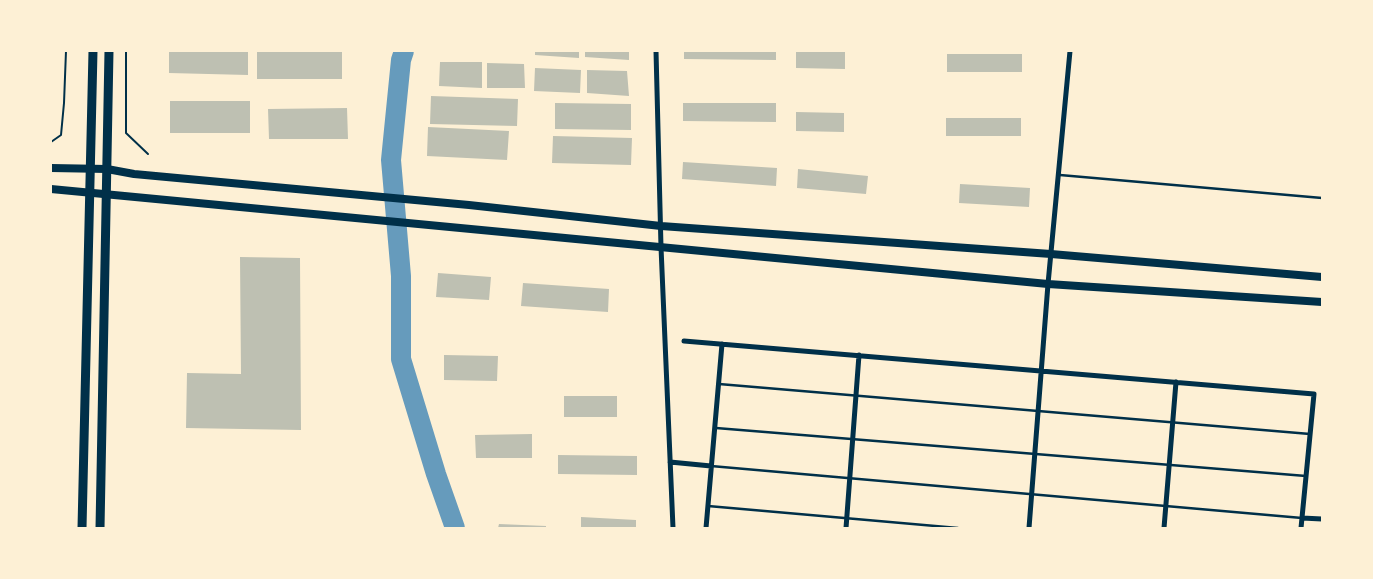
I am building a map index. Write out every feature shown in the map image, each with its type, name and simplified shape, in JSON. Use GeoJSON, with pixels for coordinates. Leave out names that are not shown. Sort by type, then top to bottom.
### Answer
{"type":"FeatureCollection","features":[{"type":"Feature","properties":{"kind":"main road"},"geometry":{"type":"LineString","coordinates":[[82,528],[93,51]]}},
{"type":"Feature","properties":{"kind":"main road"},"geometry":{"type":"LineString","coordinates":[[100,528],[109,51]]}},
{"type":"Feature","properties":{"kind":"main road"},"geometry":{"type":"LineString","coordinates":[[51,168],[90,167],[134,174],[469,205],[661,226],[1051,254],[1322,277]]}},
{"type":"Feature","properties":{"kind":"main road"},"geometry":{"type":"LineString","coordinates":[[51,188],[1048,284],[1322,302]]}},
{"type":"Feature","properties":{"kind":"street"},"geometry":{"type":"LineString","coordinates":[[656,51],[673,528]]}},
{"type":"Feature","properties":{"kind":"street"},"geometry":{"type":"LineString","coordinates":[[1030,528],[1048,284],[1070,51]]}},
{"type":"Feature","properties":{"kind":"street"},"geometry":{"type":"LineString","coordinates":[[684,341],[1314,394],[1301,528]]}},
{"type":"Feature","properties":{"kind":"street"},"geometry":{"type":"LineString","coordinates":[[706,528],[722,344]]}},
{"type":"Feature","properties":{"kind":"street"},"geometry":{"type":"LineString","coordinates":[[846,528],[859,355]]}},
{"type":"Feature","properties":{"kind":"street"},"geometry":{"type":"LineString","coordinates":[[1164,528],[1176,382]]}},
{"type":"Feature","properties":{"kind":"street"},"geometry":{"type":"LineString","coordinates":[[670,462],[711,466]]}},
{"type":"Feature","properties":{"kind":"street"},"geometry":{"type":"LineString","coordinates":[[1302,518],[1322,519]]}},
{"type":"Feature","properties":{"kind":"lane"},"geometry":{"type":"LineString","coordinates":[[1058,175],[1322,198]]}},
{"type":"Feature","properties":{"kind":"lane"},"geometry":{"type":"LineString","coordinates":[[719,384],[1310,434]]}},
{"type":"Feature","properties":{"kind":"lane"},"geometry":{"type":"LineString","coordinates":[[715,428],[1306,476]]}},
{"type":"Feature","properties":{"kind":"lane"},"geometry":{"type":"LineString","coordinates":[[711,466],[1302,518]]}},
{"type":"Feature","properties":{"kind":"lane"},"geometry":{"type":"LineString","coordinates":[[708,506],[958,528]]}},
{"type":"Feature","properties":{"kind":"path"},"geometry":{"type":"LineString","coordinates":[[51,142],[61,135],[66,51]]}},
{"type":"Feature","properties":{"kind":"path"},"geometry":{"type":"LineString","coordinates":[[126,51],[126,133],[148,154]]}},
{"type":"Feature","properties":{"kind":"building"},"geometry":{"type":"Polygon","coordinates":[[[169,51],[248,51],[248,75],[169,73],[169,51]]]}},
{"type":"Feature","properties":{"kind":"building"},"geometry":{"type":"Polygon","coordinates":[[[257,51],[342,51],[342,79],[257,79],[257,51]]]}},
{"type":"Feature","properties":{"kind":"building"},"geometry":{"type":"Polygon","coordinates":[[[535,51],[579,51],[579,58],[535,55],[535,51]]]}},
{"type":"Feature","properties":{"kind":"building"},"geometry":{"type":"Polygon","coordinates":[[[585,51],[629,51],[629,60],[585,57],[585,51]]]}},
{"type":"Feature","properties":{"kind":"building"},"geometry":{"type":"Polygon","coordinates":[[[684,51],[776,51],[776,60],[684,59],[684,51]]]}},
{"type":"Feature","properties":{"kind":"building"},"geometry":{"type":"Polygon","coordinates":[[[796,51],[845,51],[845,69],[796,68],[796,51]]]}},
{"type":"Feature","properties":{"kind":"building"},"geometry":{"type":"Polygon","coordinates":[[[947,54],[1022,54],[1022,72],[947,72],[947,54]]]}},
{"type":"Feature","properties":{"kind":"building"},"geometry":{"type":"Polygon","coordinates":[[[440,62],[482,62],[482,88],[439,86],[440,62]]]}},
{"type":"Feature","properties":{"kind":"building"},"geometry":{"type":"Polygon","coordinates":[[[487,63],[524,64],[525,88],[487,88],[487,63]]]}},
{"type":"Feature","properties":{"kind":"building"},"geometry":{"type":"Polygon","coordinates":[[[535,68],[581,70],[580,93],[534,91],[535,68]]]}},
{"type":"Feature","properties":{"kind":"building"},"geometry":{"type":"Polygon","coordinates":[[[587,70],[627,71],[629,96],[587,93],[587,70]]]}},
{"type":"Feature","properties":{"kind":"building"},"geometry":{"type":"Polygon","coordinates":[[[431,96],[518,99],[517,126],[430,124],[431,96]]]}},
{"type":"Feature","properties":{"kind":"building"},"geometry":{"type":"Polygon","coordinates":[[[170,101],[250,101],[250,133],[170,133],[170,101]]]}},
{"type":"Feature","properties":{"kind":"building"},"geometry":{"type":"Polygon","coordinates":[[[555,103],[631,104],[631,130],[555,129],[555,103]]]}},
{"type":"Feature","properties":{"kind":"building"},"geometry":{"type":"Polygon","coordinates":[[[683,103],[776,103],[776,122],[683,121],[683,103]]]}},
{"type":"Feature","properties":{"kind":"building"},"geometry":{"type":"Polygon","coordinates":[[[347,108],[348,139],[269,139],[268,109],[347,108]]]}},
{"type":"Feature","properties":{"kind":"building"},"geometry":{"type":"Polygon","coordinates":[[[796,112],[844,113],[844,132],[796,131],[796,112]]]}},
{"type":"Feature","properties":{"kind":"building"},"geometry":{"type":"Polygon","coordinates":[[[946,118],[1021,118],[1021,136],[946,136],[946,118]]]}},
{"type":"Feature","properties":{"kind":"building"},"geometry":{"type":"Polygon","coordinates":[[[428,127],[509,131],[507,160],[427,156],[428,127]]]}},
{"type":"Feature","properties":{"kind":"building"},"geometry":{"type":"Polygon","coordinates":[[[553,136],[632,138],[631,165],[552,163],[553,136]]]}},
{"type":"Feature","properties":{"kind":"building"},"geometry":{"type":"Polygon","coordinates":[[[683,162],[777,168],[776,186],[682,179],[683,162]]]}},
{"type":"Feature","properties":{"kind":"building"},"geometry":{"type":"Polygon","coordinates":[[[798,169],[868,176],[866,194],[797,188],[798,169]]]}},
{"type":"Feature","properties":{"kind":"building"},"geometry":{"type":"Polygon","coordinates":[[[960,184],[1030,188],[1029,207],[959,203],[960,184]]]}},
{"type":"Feature","properties":{"kind":"building"},"geometry":{"type":"Polygon","coordinates":[[[240,257],[300,258],[301,430],[186,428],[187,373],[241,374],[240,257]]]}},
{"type":"Feature","properties":{"kind":"building"},"geometry":{"type":"Polygon","coordinates":[[[438,273],[491,277],[489,300],[436,297],[438,273]]]}},
{"type":"Feature","properties":{"kind":"building"},"geometry":{"type":"Polygon","coordinates":[[[523,283],[609,289],[608,312],[521,306],[523,283]]]}},
{"type":"Feature","properties":{"kind":"building"},"geometry":{"type":"Polygon","coordinates":[[[444,355],[498,356],[497,381],[444,380],[444,355]]]}},
{"type":"Feature","properties":{"kind":"building"},"geometry":{"type":"Polygon","coordinates":[[[564,396],[617,396],[617,417],[564,417],[564,396]]]}},
{"type":"Feature","properties":{"kind":"building"},"geometry":{"type":"Polygon","coordinates":[[[532,434],[532,458],[476,458],[475,435],[532,434]]]}},
{"type":"Feature","properties":{"kind":"building"},"geometry":{"type":"Polygon","coordinates":[[[558,455],[637,456],[637,475],[558,474],[558,455]]]}},
{"type":"Feature","properties":{"kind":"building"},"geometry":{"type":"Polygon","coordinates":[[[581,517],[636,520],[636,528],[581,528],[581,517]]]}},
{"type":"Feature","properties":{"kind":"building"},"geometry":{"type":"Polygon","coordinates":[[[499,524],[546,526],[546,528],[498,528],[499,524]]]}},
{"type":"Feature","properties":{"kind":"waterway"},"geometry":{"type":"LineString","coordinates":[[404,51],[401,60],[391,160],[401,276],[401,359],[436,474],[455,528]]}}]}
